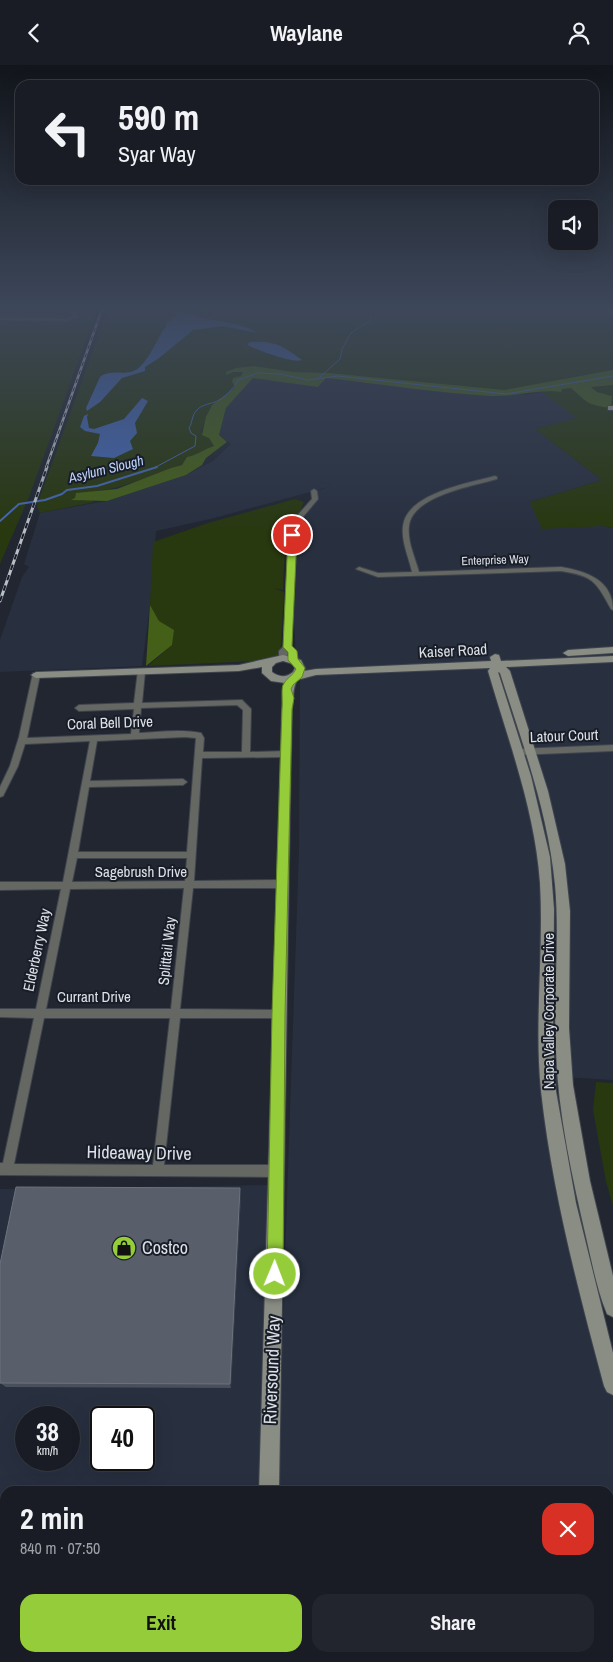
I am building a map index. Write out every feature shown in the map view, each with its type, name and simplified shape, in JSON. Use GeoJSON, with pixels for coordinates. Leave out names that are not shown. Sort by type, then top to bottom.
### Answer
{"type":"FeatureCollection","features":[{"type":"Feature","properties":{"kind":"street"},"geometry":{"type":"LineString","coordinates":[[416,573],[406,529],[411,513],[430,498],[495,478]]}},
{"type":"Feature","properties":{"kind":"street"},"geometry":{"type":"LineString","coordinates":[[270,675],[267,666],[287,661],[292,651],[287,647],[290,547],[297,521],[314,499],[314,491]]}},
{"type":"Feature","properties":{"kind":"street","name":"Enterprise Way"},"geometry":{"type":"LineString","coordinates":[[360,569],[378,575],[561,569],[579,571],[599,582],[613,608]]}},
{"type":"Feature","properties":{"kind":"street","name":"Kaiser Road"},"geometry":{"type":"LineString","coordinates":[[141,676],[239,668],[287,661],[320,668],[356,662],[496,663],[613,650]]}},
{"type":"Feature","properties":{"kind":"street","name":"Kaiser Road"},"geometry":{"type":"LineString","coordinates":[[35,680],[141,676],[217,676],[250,671],[270,675],[282,680],[316,672],[613,659]]}},
{"type":"Feature","properties":{"kind":"street","name":"Riversound Way"},"geometry":{"type":"LineString","coordinates":[[269,1486],[277,1171],[278,1014],[287,709],[289,698],[286,689],[300,671],[287,661]]}},
{"type":"Feature","properties":{"kind":"street","name":"Napa Valley Corporate Drive"},"geometry":{"type":"LineString","coordinates":[[496,663],[493,671],[550,819],[562,894],[564,938],[561,1000],[564,1059],[574,1139],[596,1243],[613,1308]]}},
{"type":"Feature","properties":{"kind":"street","name":"Riversound Way"},"geometry":{"type":"LineString","coordinates":[[270,675],[279,687],[287,709]]}},
{"type":"Feature","properties":{"kind":"street"},"geometry":{"type":"LineString","coordinates":[[135,736],[141,676]]}},
{"type":"Feature","properties":{"kind":"street"},"geometry":{"type":"LineString","coordinates":[[0,794],[14,768],[23,741],[35,680]]}},
{"type":"Feature","properties":{"kind":"street"},"geometry":{"type":"LineString","coordinates":[[78,708],[239,702],[247,709],[246,755]]}},
{"type":"Feature","properties":{"kind":"street","name":"Coral Bell Drive"},"geometry":{"type":"LineString","coordinates":[[23,741],[198,735]]}},
{"type":"Feature","properties":{"kind":"street","name":"Splittail Way"},"geometry":{"type":"LineString","coordinates":[[158,1171],[189,885],[200,738],[198,735]]}},
{"type":"Feature","properties":{"kind":"street","name":"Elderberry Way"},"geometry":{"type":"LineString","coordinates":[[4,1169],[73,855],[94,738]]}},
{"type":"Feature","properties":{"kind":"street","name":"Latour Court"},"geometry":{"type":"LineString","coordinates":[[523,752],[613,749]]}},
{"type":"Feature","properties":{"kind":"street","name":"Napa Valley Corporate Drive"},"geometry":{"type":"LineString","coordinates":[[523,752],[546,881],[548,925],[546,1059],[552,1116],[586,1283],[613,1386]]}},
{"type":"Feature","properties":{"kind":"street"},"geometry":{"type":"LineString","coordinates":[[198,755],[286,754]]}},
{"type":"Feature","properties":{"kind":"street"},"geometry":{"type":"LineString","coordinates":[[86,784],[183,782]]}},
{"type":"Feature","properties":{"kind":"street"},"geometry":{"type":"LineString","coordinates":[[73,855],[191,855]]}},
{"type":"Feature","properties":{"kind":"street","name":"Sagebrush Drive"},"geometry":{"type":"LineString","coordinates":[[0,886],[282,884]]}},
{"type":"Feature","properties":{"kind":"street","name":"Currant Drive"},"geometry":{"type":"LineString","coordinates":[[0,1013],[278,1014]]}},
{"type":"Feature","properties":{"kind":"street"},"geometry":{"type":"LineString","coordinates":[[546,1059],[564,1059]]}},
{"type":"Feature","properties":{"kind":"street","name":"Hideaway Drive"},"geometry":{"type":"LineString","coordinates":[[4,1169],[277,1171]]}},
{"type":"Feature","properties":{"kind":"shaded area"},"geometry":{"type":"Polygon","coordinates":[[[248,384],[293,384],[318,387],[321,384],[391,384],[526,395],[542,392],[577,418],[535,429],[602,480],[530,502],[613,528],[613,1080],[565,1077],[549,1089],[613,1386],[613,1486],[277,1486],[299,850],[300,674],[296,655],[294,623],[292,546],[298,521],[313,504],[316,491],[332,486],[214,518],[156,531],[150,605],[142,666],[0,672],[0,640],[22,577],[29,567],[24,564],[40,513],[107,501],[186,475],[213,461],[231,444],[219,435],[226,408],[248,384]]]}},
{"type":"Feature","properties":{"kind":"shaded area","name":"Costco"},"geometry":{"type":"Polygon","coordinates":[[[268,1185],[259,1486],[0,1486],[0,1189],[268,1185]]]}},
{"type":"Feature","properties":{"kind":"green space"},"geometry":{"type":"Polygon","coordinates":[[[0,384],[70,384],[29,497],[0,564],[0,384]]]}},
{"type":"Feature","properties":{"kind":"green space"},"geometry":{"type":"Polygon","coordinates":[[[81,384],[236,384],[233,389],[212,405],[201,432],[209,438],[214,446],[185,463],[142,479],[104,490],[76,493],[81,501],[90,499],[94,502],[40,513],[37,506],[81,384]]]}},
{"type":"Feature","properties":{"kind":"green space"},"geometry":{"type":"Polygon","coordinates":[[[233,384],[248,384],[226,408],[219,435],[227,442],[206,458],[202,465],[186,475],[107,501],[71,500],[75,498],[76,493],[117,489],[182,465],[187,457],[214,446],[209,438],[202,435],[206,417],[212,405],[235,386],[233,384]]]}},
{"type":"Feature","properties":{"kind":"green space"},"geometry":{"type":"Polygon","coordinates":[[[293,384],[321,384],[318,387],[293,384]]]}},
{"type":"Feature","properties":{"kind":"green space"},"geometry":{"type":"Polygon","coordinates":[[[370,384],[437,384],[504,390],[539,384],[613,384],[591,387],[597,392],[612,396],[611,408],[588,403],[571,388],[562,389],[561,392],[544,391],[491,396],[370,384]]]}},
{"type":"Feature","properties":{"kind":"green space"},"geometry":{"type":"Polygon","coordinates":[[[421,384],[566,384],[514,392],[421,384]]]}},
{"type":"Feature","properties":{"kind":"green space"},"geometry":{"type":"Polygon","coordinates":[[[613,385],[613,528],[602,526],[542,529],[530,502],[602,480],[535,429],[576,418],[542,392],[560,392],[562,389],[571,388],[588,403],[611,408],[612,396],[597,392],[591,387],[613,385]]]}},
{"type":"Feature","properties":{"kind":"green space"},"geometry":{"type":"Polygon","coordinates":[[[295,499],[304,502],[292,522],[287,537],[283,590],[274,588],[284,592],[280,660],[148,666],[172,645],[150,605],[153,542],[208,523],[295,499]]]}},
{"type":"Feature","properties":{"kind":"green space"},"geometry":{"type":"Polygon","coordinates":[[[150,605],[159,621],[174,630],[172,645],[146,666],[150,605]]]}},
{"type":"Feature","properties":{"kind":"green space"},"geometry":{"type":"Polygon","coordinates":[[[596,1082],[613,1083],[613,1206],[606,1182],[593,1110],[596,1082]]]}},
{"type":"Feature","properties":{"kind":"water"},"geometry":{"type":"Polygon","coordinates":[[[97,384],[117,384],[100,402],[87,411],[86,408],[97,384]]]}},
{"type":"Feature","properties":{"kind":"water"},"geometry":{"type":"Polygon","coordinates":[[[142,398],[148,401],[135,423],[137,433],[130,441],[133,449],[114,458],[91,456],[98,443],[100,434],[85,431],[80,427],[84,416],[88,414],[89,428],[94,429],[124,419],[142,398]]]}},
{"type":"Feature","properties":{"kind":"building","name":"Costco"},"geometry":{"type":"Polygon","coordinates":[[[16,1187],[240,1188],[230,1384],[0,1383],[0,1264],[16,1187]]]}},
{"type":"Feature","properties":{"kind":"waterway"},"geometry":{"type":"LineString","coordinates":[[154,468],[195,446],[196,436],[191,433],[189,428],[194,415],[199,408],[222,398],[236,384]]}},
{"type":"Feature","properties":{"kind":"waterway"},"geometry":{"type":"LineString","coordinates":[[408,384],[506,394],[568,384]]}},
{"type":"Feature","properties":{"kind":"waterway","name":"Asylum Slough"},"geometry":{"type":"LineString","coordinates":[[0,521],[19,504],[45,500],[62,494],[67,490],[97,486],[154,468]]}},
{"type":"Feature","properties":{"kind":"railway"},"geometry":{"type":"LineString","coordinates":[[46,468],[76,384]]}},
{"type":"Feature","properties":{"kind":"railway"},"geometry":{"type":"LineString","coordinates":[[0,601],[47,467]]}},
{"type":"Feature","properties":{"kind":"place","name":"Costco"},"geometry":{"type":"Point","coordinates":[124,1248]}},
{"type":"Feature","properties":{"kind":"route"},"geometry":{"type":"LineString","coordinates":[[275,1274],[278,1014],[287,709],[289,698],[286,689],[300,671],[299,665],[293,660],[292,651],[287,647],[292,535]]}}]}
